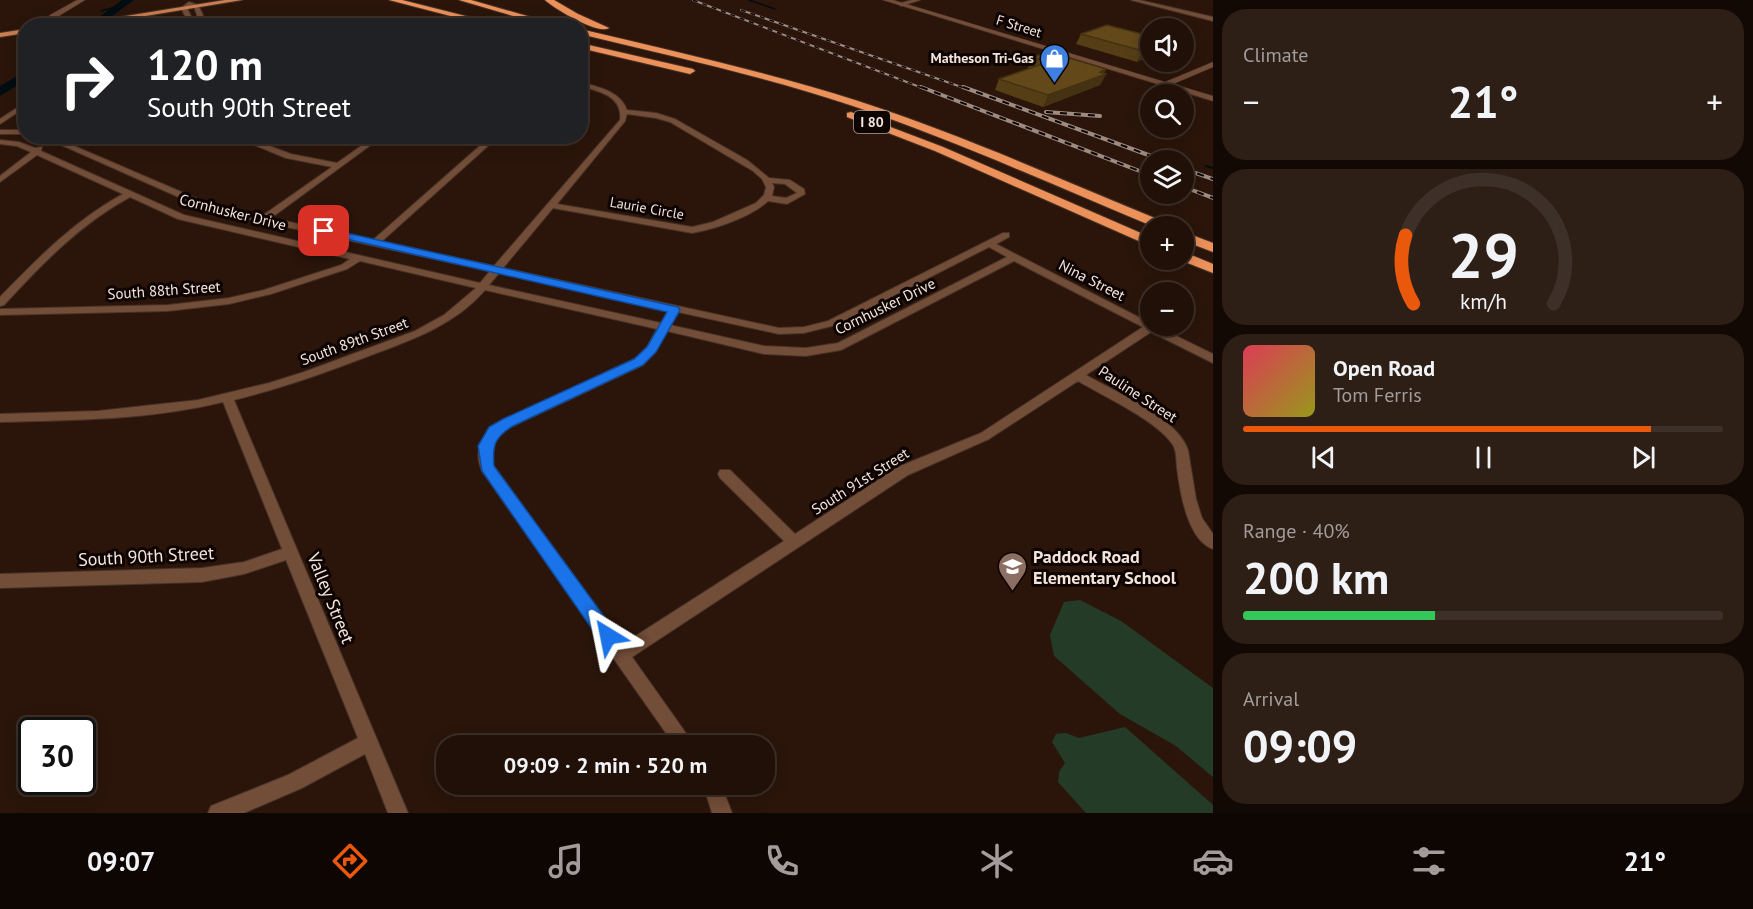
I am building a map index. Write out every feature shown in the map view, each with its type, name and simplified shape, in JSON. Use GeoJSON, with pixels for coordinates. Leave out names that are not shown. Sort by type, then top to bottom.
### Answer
{"type":"FeatureCollection","features":[{"type":"Feature","properties":{"kind":"highway"},"geometry":{"type":"LineString","coordinates":[[393,0],[468,18]]}},
{"type":"Feature","properties":{"kind":"highway"},"geometry":{"type":"LineString","coordinates":[[429,0],[494,18]]}},
{"type":"Feature","properties":{"kind":"highway"},"geometry":{"type":"LineString","coordinates":[[463,0],[529,18]]}},
{"type":"Feature","properties":{"kind":"highway"},"geometry":{"type":"LineString","coordinates":[[549,0],[580,18]]}},
{"type":"Feature","properties":{"kind":"highway"},"geometry":{"type":"LineString","coordinates":[[450,4],[484,15]]}},
{"type":"Feature","properties":{"kind":"highway"},"geometry":{"type":"LineString","coordinates":[[588,21],[722,62],[744,71]]}},
{"type":"Feature","properties":{"kind":"highway","name":"I 80"},"geometry":{"type":"LineString","coordinates":[[588,33],[744,71],[830,95],[923,127],[1140,217]]}},
{"type":"Feature","properties":{"kind":"highway"},"geometry":{"type":"LineString","coordinates":[[588,45],[700,73]]}},
{"type":"Feature","properties":{"kind":"highway","name":"I 80"},"geometry":{"type":"LineString","coordinates":[[588,45],[786,94],[859,117],[939,149],[1140,238]]}},
{"type":"Feature","properties":{"kind":"highway"},"geometry":{"type":"LineString","coordinates":[[1194,240],[1213,248]]}},
{"type":"Feature","properties":{"kind":"highway"},"geometry":{"type":"LineString","coordinates":[[1194,260],[1213,269]]}},
{"type":"Feature","properties":{"kind":"main road"},"geometry":{"type":"LineString","coordinates":[[190,6],[218,0]]}},
{"type":"Feature","properties":{"kind":"main road"},"geometry":{"type":"LineString","coordinates":[[104,18],[239,0]]}},
{"type":"Feature","properties":{"kind":"main road"},"geometry":{"type":"LineString","coordinates":[[0,35],[18,32]]}},
{"type":"Feature","properties":{"kind":"street"},"geometry":{"type":"LineString","coordinates":[[49,18],[82,0]]}},
{"type":"Feature","properties":{"kind":"street","name":"F Street"},"geometry":{"type":"LineString","coordinates":[[886,0],[1162,84]]}},
{"type":"Feature","properties":{"kind":"street"},"geometry":{"type":"LineString","coordinates":[[901,4],[918,0]]}},
{"type":"Feature","properties":{"kind":"street"},"geometry":{"type":"LineString","coordinates":[[1133,0],[1213,19]]}},
{"type":"Feature","properties":{"kind":"street"},"geometry":{"type":"LineString","coordinates":[[189,18],[190,6]]}},
{"type":"Feature","properties":{"kind":"street"},"geometry":{"type":"LineString","coordinates":[[190,6],[200,15],[198,18]]}},
{"type":"Feature","properties":{"kind":"street"},"geometry":{"type":"LineString","coordinates":[[1167,84],[1213,64]]}},
{"type":"Feature","properties":{"kind":"street"},"geometry":{"type":"LineString","coordinates":[[588,87],[612,96],[621,104],[624,112]]}},
{"type":"Feature","properties":{"kind":"street","name":"F Street"},"geometry":{"type":"LineString","coordinates":[[1194,93],[1213,99]]}},
{"type":"Feature","properties":{"kind":"street"},"geometry":{"type":"LineString","coordinates":[[0,122],[18,110]]}},
{"type":"Feature","properties":{"kind":"street","name":"Laurie Circle"},"geometry":{"type":"LineString","coordinates":[[551,205],[692,230],[746,211],[767,198],[787,201],[801,194],[794,184],[768,180],[753,166],[674,122],[656,116],[624,112]]}},
{"type":"Feature","properties":{"kind":"street","name":"South 89th Street"},"geometry":{"type":"LineString","coordinates":[[0,418],[136,412],[227,398],[308,375],[419,333],[456,311],[481,287],[622,120],[624,112]]}},
{"type":"Feature","properties":{"kind":"street"},"geometry":{"type":"LineString","coordinates":[[0,132],[18,132]]}},
{"type":"Feature","properties":{"kind":"street","name":"Cornhusker Drive"},"geometry":{"type":"LineString","coordinates":[[0,142],[18,144]]}},
{"type":"Feature","properties":{"kind":"street","name":"Cornhusker Drive"},"geometry":{"type":"LineString","coordinates":[[19,144],[130,194],[200,222],[764,350],[794,352],[829,349],[856,340],[1014,257]]}},
{"type":"Feature","properties":{"kind":"street"},"geometry":{"type":"LineString","coordinates":[[0,180],[44,144]]}},
{"type":"Feature","properties":{"kind":"street","name":"Cornhusker Drive"},"geometry":{"type":"LineString","coordinates":[[65,144],[204,205],[767,330],[796,331],[812,329],[832,322],[1006,235]]}},
{"type":"Feature","properties":{"kind":"street"},"geometry":{"type":"LineString","coordinates":[[257,144],[289,156],[339,166]]}},
{"type":"Feature","properties":{"kind":"street"},"geometry":{"type":"LineString","coordinates":[[264,219],[369,144]]}},
{"type":"Feature","properties":{"kind":"street"},"geometry":{"type":"LineString","coordinates":[[374,244],[487,144]]}},
{"type":"Feature","properties":{"kind":"street"},"geometry":{"type":"LineString","coordinates":[[767,198],[770,190],[768,180]]}},
{"type":"Feature","properties":{"kind":"street"},"geometry":{"type":"LineString","coordinates":[[0,303],[79,223],[105,206],[130,194]]}},
{"type":"Feature","properties":{"kind":"street","name":"Nina Street"},"geometry":{"type":"LineString","coordinates":[[989,244],[1140,321]]}},
{"type":"Feature","properties":{"kind":"street","name":"South 88th Street"},"geometry":{"type":"LineString","coordinates":[[0,312],[168,308],[230,301],[267,292],[344,267],[358,258]]}},
{"type":"Feature","properties":{"kind":"street"},"geometry":{"type":"LineString","coordinates":[[674,310],[651,349],[639,362],[508,422],[494,431],[485,446],[487,467],[678,735]]}},
{"type":"Feature","properties":{"kind":"street","name":"South 91st Street"},"geometry":{"type":"LineString","coordinates":[[621,655],[903,471],[979,440],[1140,334]]}},
{"type":"Feature","properties":{"kind":"street","name":"Nina Street"},"geometry":{"type":"LineString","coordinates":[[1168,336],[1213,359]]}},
{"type":"Feature","properties":{"kind":"street","name":"Pauline Street"},"geometry":{"type":"LineString","coordinates":[[1077,375],[1160,424],[1174,437],[1182,452],[1192,515],[1197,526],[1213,543]]}},
{"type":"Feature","properties":{"kind":"street","name":"Valley Street"},"geometry":{"type":"LineString","coordinates":[[227,398],[398,813]]}},
{"type":"Feature","properties":{"kind":"street"},"geometry":{"type":"LineString","coordinates":[[725,474],[794,542]]}},
{"type":"Feature","properties":{"kind":"street","name":"South 90th Street"},"geometry":{"type":"LineString","coordinates":[[0,581],[202,575],[244,568],[291,552]]}},
{"type":"Feature","properties":{"kind":"street"},"geometry":{"type":"LineString","coordinates":[[218,813],[310,776],[369,742]]}},
{"type":"Feature","properties":{"kind":"street"},"geometry":{"type":"LineString","coordinates":[[716,795],[722,813]]}},
{"type":"Feature","properties":{"kind":"green space"},"geometry":{"type":"Polygon","coordinates":[[[1080,600],[1121,621],[1213,688],[1213,777],[1176,746],[1120,714],[1054,656],[1050,635],[1064,602],[1080,600]]]}},
{"type":"Feature","properties":{"kind":"green space"},"geometry":{"type":"Polygon","coordinates":[[[1125,727],[1213,805],[1213,813],[1086,813],[1058,782],[1059,772],[1065,763],[1052,742],[1056,734],[1066,733],[1079,738],[1125,727]]]}},
{"type":"Feature","properties":{"kind":"building"},"geometry":{"type":"Polygon","coordinates":[[[1107,25],[1140,33],[1140,50],[1081,34],[1107,25]]]}},
{"type":"Feature","properties":{"kind":"building"},"geometry":{"type":"Polygon","coordinates":[[[1049,52],[1106,69],[1100,72],[1106,74],[1048,95],[999,79],[1048,62],[1033,57],[1049,52]]]}},
{"type":"Feature","properties":{"kind":"waterway"},"geometry":{"type":"LineString","coordinates":[[102,18],[129,0]]}},
{"type":"Feature","properties":{"kind":"waterway"},"geometry":{"type":"LineString","coordinates":[[749,0],[775,9]]}},
{"type":"Feature","properties":{"kind":"waterway"},"geometry":{"type":"LineString","coordinates":[[101,11],[116,7]]}},
{"type":"Feature","properties":{"kind":"waterway"},"geometry":{"type":"LineString","coordinates":[[0,92],[18,80]]}},
{"type":"Feature","properties":{"kind":"waterway"},"geometry":{"type":"LineString","coordinates":[[1206,166],[1213,168]]}},
{"type":"Feature","properties":{"kind":"railway"},"geometry":{"type":"LineString","coordinates":[[693,0],[925,89]]}},
{"type":"Feature","properties":{"kind":"railway"},"geometry":{"type":"LineString","coordinates":[[741,10],[967,89]]}},
{"type":"Feature","properties":{"kind":"railway"},"geometry":{"type":"LineString","coordinates":[[921,87],[1140,171]]}},
{"type":"Feature","properties":{"kind":"railway"},"geometry":{"type":"LineString","coordinates":[[963,87],[1140,152]]}},
{"type":"Feature","properties":{"kind":"railway"},"geometry":{"type":"LineString","coordinates":[[1046,112],[1100,116]]}},
{"type":"Feature","properties":{"kind":"railway"},"geometry":{"type":"LineString","coordinates":[[1194,172],[1213,179]]}},
{"type":"Feature","properties":{"kind":"railway"},"geometry":{"type":"LineString","coordinates":[[1194,191],[1213,198]]}},
{"type":"Feature","properties":{"kind":"place","name":"Matheson Tri-Gas"},"geometry":{"type":"Point","coordinates":[1055,84]}},
{"type":"Feature","properties":{"kind":"place","name":"Paddock Road Elementary School"},"geometry":{"type":"Point","coordinates":[1012,592]}},
{"type":"Feature","properties":{"kind":"route"},"geometry":{"type":"LineString","coordinates":[[324,231],[674,310],[651,349],[639,362],[508,422],[494,431],[485,446],[487,467],[608,636]]}}]}
